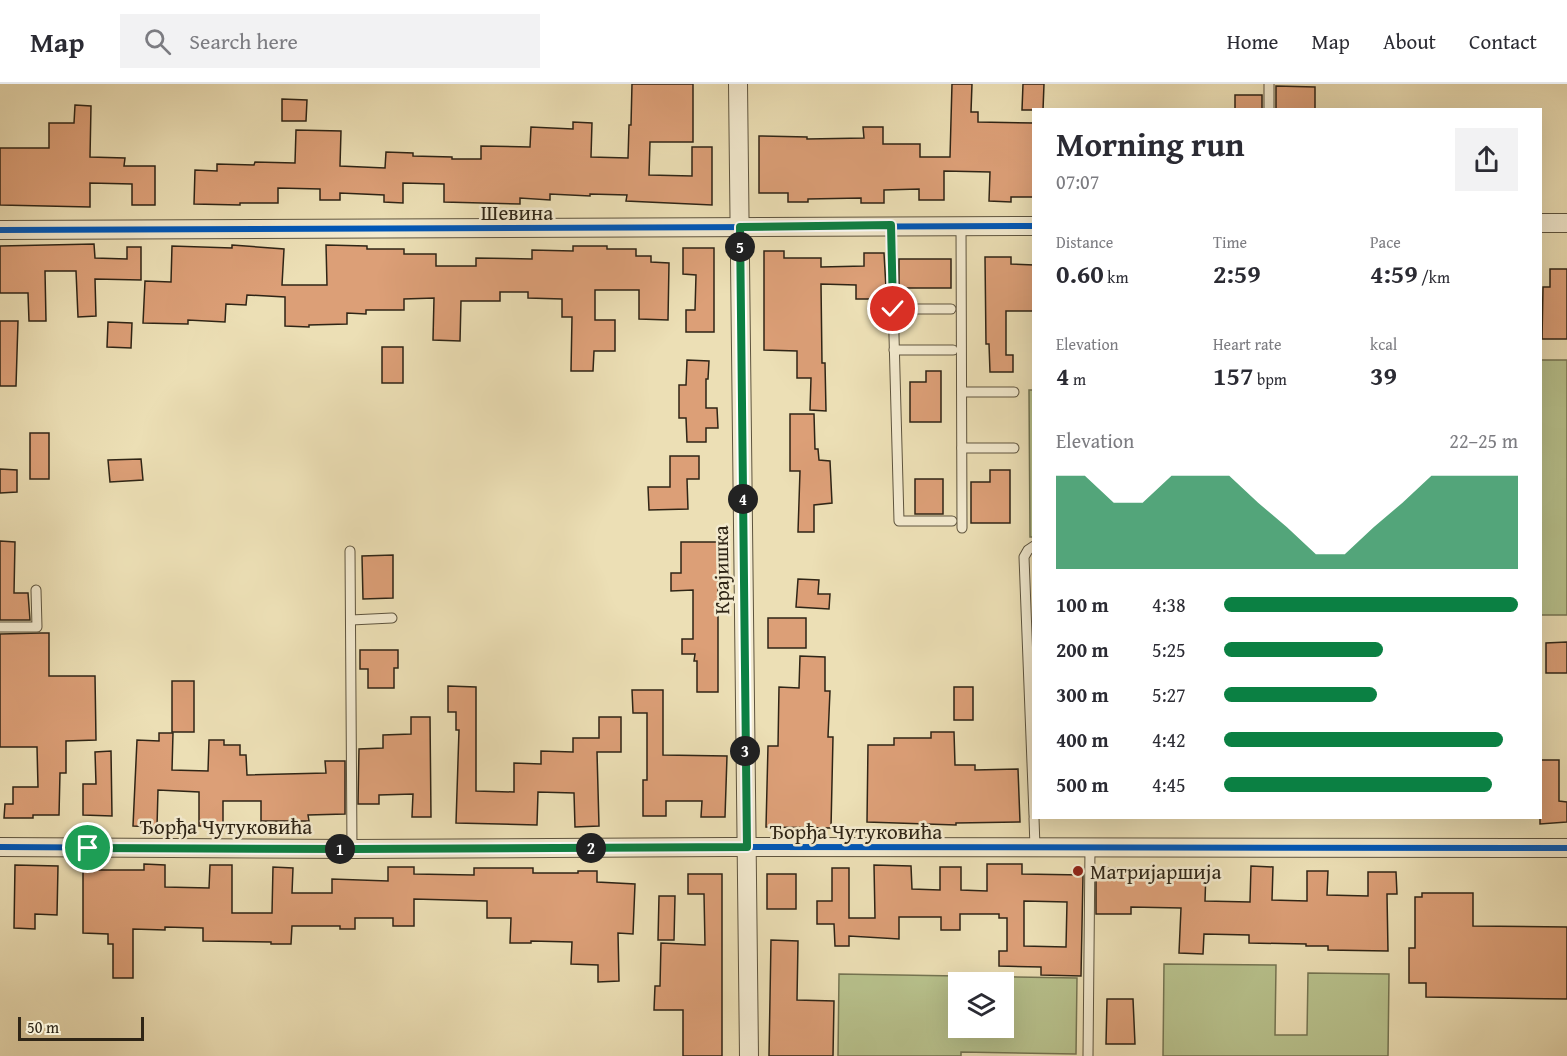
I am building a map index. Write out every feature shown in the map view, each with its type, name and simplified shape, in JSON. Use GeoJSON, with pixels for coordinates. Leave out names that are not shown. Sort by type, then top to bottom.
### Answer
{"type":"FeatureCollection","features":[{"type":"Feature","properties":{"kind":"street","name":"Крајишка"},"geometry":{"type":"LineString","coordinates":[[738,84],[749,1056]]}},
{"type":"Feature","properties":{"kind":"street"},"geometry":{"type":"LineString","coordinates":[[1542,223],[1567,223]]}},
{"type":"Feature","properties":{"kind":"street","name":"Шевина"},"geometry":{"type":"LineString","coordinates":[[0,230],[1032,226]]}},
{"type":"Feature","properties":{"kind":"street","name":"Ђорђа Чутуковића"},"geometry":{"type":"LineString","coordinates":[[0,847],[1567,848]]}},
{"type":"Feature","properties":{"kind":"lane"},"geometry":{"type":"LineString","coordinates":[[1269,84],[1269,108]]}},
{"type":"Feature","properties":{"kind":"lane"},"geometry":{"type":"LineString","coordinates":[[891,225],[899,521],[952,521]]}},
{"type":"Feature","properties":{"kind":"lane"},"geometry":{"type":"LineString","coordinates":[[961,225],[962,528]]}},
{"type":"Feature","properties":{"kind":"lane"},"geometry":{"type":"LineString","coordinates":[[893,309],[951,309]]}},
{"type":"Feature","properties":{"kind":"lane"},"geometry":{"type":"LineString","coordinates":[[894,350],[953,350]]}},
{"type":"Feature","properties":{"kind":"lane"},"geometry":{"type":"LineString","coordinates":[[962,392],[1014,392]]}},
{"type":"Feature","properties":{"kind":"lane"},"geometry":{"type":"LineString","coordinates":[[962,448],[1014,448]]}},
{"type":"Feature","properties":{"kind":"lane"},"geometry":{"type":"LineString","coordinates":[[1032,547],[1024,557],[1032,712]]}},
{"type":"Feature","properties":{"kind":"lane"},"geometry":{"type":"LineString","coordinates":[[350,551],[352,849]]}},
{"type":"Feature","properties":{"kind":"lane"},"geometry":{"type":"LineString","coordinates":[[0,627],[37,627],[36,590]]}},
{"type":"Feature","properties":{"kind":"lane"},"geometry":{"type":"LineString","coordinates":[[351,620],[392,618]]}},
{"type":"Feature","properties":{"kind":"lane"},"geometry":{"type":"LineString","coordinates":[[1034,819],[1035,848]]}},
{"type":"Feature","properties":{"kind":"lane"},"geometry":{"type":"LineString","coordinates":[[1088,1056],[1090,848]]}},
{"type":"Feature","properties":{"kind":"green space"},"geometry":{"type":"Polygon","coordinates":[[[1542,360],[1567,360],[1567,615],[1542,615],[1542,360]]]}},
{"type":"Feature","properties":{"kind":"green space"},"geometry":{"type":"Polygon","coordinates":[[[1029,390],[1032,390],[1032,537],[1030,537],[1029,390]]]}},
{"type":"Feature","properties":{"kind":"green space"},"geometry":{"type":"Polygon","coordinates":[[[1164,964],[1276,965],[1275,1035],[1307,1035],[1308,973],[1389,974],[1388,1056],[1163,1056],[1164,964]]]}},
{"type":"Feature","properties":{"kind":"green space"},"geometry":{"type":"Polygon","coordinates":[[[839,974],[948,976],[948,1038],[1014,1038],[1014,977],[1077,978],[1076,1054],[961,1052],[961,1056],[838,1056],[839,974]]]}},
{"type":"Feature","properties":{"kind":"building"},"geometry":{"type":"Polygon","coordinates":[[[632,84],[693,84],[693,142],[650,142],[649,175],[692,176],[692,147],[712,147],[712,205],[626,201],[627,195],[590,194],[590,196],[550,194],[550,200],[520,198],[520,204],[444,202],[444,184],[403,183],[403,203],[384,202],[384,195],[340,193],[340,200],[320,200],[320,189],[278,188],[278,203],[194,204],[195,170],[217,171],[217,164],[295,163],[296,130],[341,131],[340,166],[385,168],[386,152],[413,153],[413,156],[452,157],[452,159],[481,159],[481,146],[530,147],[531,127],[573,129],[573,122],[592,123],[591,157],[628,158],[632,84]]]}},
{"type":"Feature","properties":{"kind":"building"},"geometry":{"type":"Polygon","coordinates":[[[952,84],[972,84],[971,112],[978,112],[978,122],[1032,123],[1032,197],[1011,197],[1011,202],[989,201],[990,172],[944,171],[944,200],[919,200],[919,189],[884,190],[884,203],[861,203],[861,198],[808,199],[808,202],[788,202],[788,193],[759,193],[759,136],[807,137],[807,139],[864,138],[863,127],[883,127],[883,144],[920,144],[920,157],[950,157],[952,84]]]}},
{"type":"Feature","properties":{"kind":"building"},"geometry":{"type":"Polygon","coordinates":[[[1023,84],[1044,84],[1043,108],[1022,110],[1023,84]]]}},
{"type":"Feature","properties":{"kind":"building"},"geometry":{"type":"Polygon","coordinates":[[[1276,86],[1315,87],[1315,108],[1276,108],[1276,86]]]}},
{"type":"Feature","properties":{"kind":"building"},"geometry":{"type":"Polygon","coordinates":[[[1235,95],[1262,95],[1262,108],[1235,108],[1235,95]]]}},
{"type":"Feature","properties":{"kind":"building"},"geometry":{"type":"Polygon","coordinates":[[[282,99],[307,100],[306,121],[282,121],[282,99]]]}},
{"type":"Feature","properties":{"kind":"building"},"geometry":{"type":"Polygon","coordinates":[[[75,105],[91,106],[90,157],[125,158],[124,166],[155,166],[155,205],[132,205],[132,184],[90,183],[90,207],[0,205],[0,148],[49,148],[49,123],[74,123],[75,105]]]}},
{"type":"Feature","properties":{"kind":"building"},"geometry":{"type":"Polygon","coordinates":[[[94,244],[95,258],[127,259],[127,247],[141,247],[141,280],[95,279],[96,316],[78,317],[76,271],[45,271],[46,321],[29,321],[28,293],[0,293],[0,246],[94,244]]]}},
{"type":"Feature","properties":{"kind":"building"},"geometry":{"type":"Polygon","coordinates":[[[232,245],[284,249],[282,285],[327,285],[326,245],[367,246],[367,249],[404,249],[404,254],[436,254],[436,266],[476,266],[476,258],[532,259],[532,250],[573,251],[573,246],[636,249],[636,256],[651,256],[651,262],[669,263],[668,320],[639,319],[639,290],[595,290],[595,320],[615,320],[615,351],[594,351],[593,371],[571,371],[572,317],[562,317],[562,299],[528,298],[528,292],[500,292],[500,301],[461,301],[460,341],[433,340],[434,298],[404,299],[404,310],[366,310],[366,314],[347,313],[347,324],[309,325],[309,327],[285,326],[285,297],[247,295],[246,305],[226,304],[225,322],[188,320],[188,324],[143,323],[145,281],[171,282],[172,246],[232,248],[232,245]]]}},
{"type":"Feature","properties":{"kind":"building"},"geometry":{"type":"Polygon","coordinates":[[[683,248],[714,248],[714,332],[686,332],[686,310],[695,310],[696,275],[683,274],[683,248]]]}},
{"type":"Feature","properties":{"kind":"building"},"geometry":{"type":"Polygon","coordinates":[[[764,251],[784,251],[784,258],[821,258],[821,267],[864,266],[864,253],[884,253],[886,288],[884,288],[884,299],[856,299],[856,285],[821,284],[822,363],[825,363],[826,411],[810,410],[811,378],[797,378],[797,351],[764,350],[764,251]]]}},
{"type":"Feature","properties":{"kind":"building"},"geometry":{"type":"Polygon","coordinates":[[[985,257],[1011,257],[1011,264],[1032,265],[1032,311],[1006,311],[1006,355],[1013,355],[1013,372],[990,372],[989,344],[986,344],[985,257]]]}},
{"type":"Feature","properties":{"kind":"building"},"geometry":{"type":"Polygon","coordinates":[[[899,259],[951,259],[951,288],[899,288],[899,259]]]}},
{"type":"Feature","properties":{"kind":"building"},"geometry":{"type":"Polygon","coordinates":[[[1550,269],[1567,269],[1567,339],[1542,339],[1543,287],[1550,287],[1550,269]]]}},
{"type":"Feature","properties":{"kind":"building"},"geometry":{"type":"Polygon","coordinates":[[[0,321],[18,321],[16,386],[0,386],[0,321]]]}},
{"type":"Feature","properties":{"kind":"building"},"geometry":{"type":"Polygon","coordinates":[[[108,322],[132,323],[131,348],[107,347],[108,322]]]}},
{"type":"Feature","properties":{"kind":"building"},"geometry":{"type":"Polygon","coordinates":[[[382,347],[403,347],[403,383],[382,383],[382,347]]]}},
{"type":"Feature","properties":{"kind":"building"},"geometry":{"type":"Polygon","coordinates":[[[687,360],[709,361],[708,379],[706,379],[706,408],[717,408],[718,428],[706,428],[706,442],[687,442],[686,418],[679,418],[679,385],[686,385],[687,360]]]}},
{"type":"Feature","properties":{"kind":"building"},"geometry":{"type":"Polygon","coordinates":[[[926,371],[941,371],[941,422],[910,422],[910,382],[926,382],[926,371]]]}},
{"type":"Feature","properties":{"kind":"building"},"geometry":{"type":"Polygon","coordinates":[[[790,414],[814,414],[815,449],[818,449],[819,460],[830,461],[832,503],[814,505],[814,532],[798,532],[800,471],[790,471],[790,414]]]}},
{"type":"Feature","properties":{"kind":"building"},"geometry":{"type":"Polygon","coordinates":[[[30,433],[49,433],[49,479],[30,479],[30,433]]]}},
{"type":"Feature","properties":{"kind":"building"},"geometry":{"type":"Polygon","coordinates":[[[670,456],[699,456],[699,479],[687,479],[688,509],[649,510],[648,487],[670,487],[670,456]]]}},
{"type":"Feature","properties":{"kind":"building"},"geometry":{"type":"Polygon","coordinates":[[[141,459],[143,480],[110,482],[108,460],[141,459]]]}},
{"type":"Feature","properties":{"kind":"building"},"geometry":{"type":"Polygon","coordinates":[[[0,469],[17,470],[17,492],[0,493],[0,469]]]}},
{"type":"Feature","properties":{"kind":"building"},"geometry":{"type":"Polygon","coordinates":[[[990,470],[1010,470],[1010,523],[971,523],[971,482],[990,482],[990,470]]]}},
{"type":"Feature","properties":{"kind":"building"},"geometry":{"type":"Polygon","coordinates":[[[915,479],[943,479],[943,514],[915,514],[915,479]]]}},
{"type":"Feature","properties":{"kind":"building"},"geometry":{"type":"Polygon","coordinates":[[[0,541],[15,542],[14,593],[28,593],[30,620],[0,620],[0,541]]]}},
{"type":"Feature","properties":{"kind":"building"},"geometry":{"type":"Polygon","coordinates":[[[681,542],[718,542],[718,692],[697,692],[695,654],[682,654],[682,639],[693,639],[693,590],[671,591],[671,573],[681,573],[681,542]]]}},
{"type":"Feature","properties":{"kind":"building"},"geometry":{"type":"Polygon","coordinates":[[[393,555],[393,598],[363,599],[362,556],[393,555]]]}},
{"type":"Feature","properties":{"kind":"building"},"geometry":{"type":"Polygon","coordinates":[[[798,579],[819,580],[818,594],[830,594],[829,609],[796,607],[798,579]]]}},
{"type":"Feature","properties":{"kind":"building"},"geometry":{"type":"Polygon","coordinates":[[[768,618],[806,618],[806,648],[768,648],[768,618]]]}},
{"type":"Feature","properties":{"kind":"building"},"geometry":{"type":"Polygon","coordinates":[[[49,633],[49,676],[95,676],[96,740],[66,741],[66,773],[60,773],[59,815],[4,818],[5,804],[13,804],[13,787],[38,787],[37,747],[0,747],[0,634],[49,633]]]}},
{"type":"Feature","properties":{"kind":"building"},"geometry":{"type":"Polygon","coordinates":[[[1567,642],[1567,673],[1546,673],[1546,643],[1567,642]]]}},
{"type":"Feature","properties":{"kind":"building"},"geometry":{"type":"Polygon","coordinates":[[[360,650],[398,650],[398,668],[394,668],[394,688],[368,688],[368,669],[360,669],[360,650]]]}},
{"type":"Feature","properties":{"kind":"building"},"geometry":{"type":"Polygon","coordinates":[[[800,656],[825,657],[825,691],[830,691],[828,737],[833,737],[831,828],[766,827],[768,746],[778,746],[779,687],[799,688],[800,656]]]}},
{"type":"Feature","properties":{"kind":"building"},"geometry":{"type":"Polygon","coordinates":[[[172,681],[194,681],[194,732],[172,732],[172,681]]]}},
{"type":"Feature","properties":{"kind":"building"},"geometry":{"type":"Polygon","coordinates":[[[448,686],[476,687],[476,791],[514,792],[514,763],[541,764],[541,751],[573,752],[573,738],[599,738],[599,717],[621,717],[621,752],[597,752],[599,826],[575,827],[574,793],[538,792],[537,825],[456,823],[459,730],[456,730],[456,712],[448,712],[448,686]]]}},
{"type":"Feature","properties":{"kind":"building"},"geometry":{"type":"Polygon","coordinates":[[[954,687],[973,687],[973,720],[954,720],[954,687]]]}},
{"type":"Feature","properties":{"kind":"building"},"geometry":{"type":"Polygon","coordinates":[[[632,690],[663,690],[663,755],[727,756],[725,817],[701,817],[702,801],[666,801],[666,816],[643,816],[643,780],[647,780],[647,713],[633,713],[632,690]]]}},
{"type":"Feature","properties":{"kind":"building"},"geometry":{"type":"Polygon","coordinates":[[[411,717],[430,717],[431,817],[412,817],[413,794],[379,795],[379,804],[358,804],[359,749],[383,748],[383,735],[411,734],[411,717]]]}},
{"type":"Feature","properties":{"kind":"building"},"geometry":{"type":"Polygon","coordinates":[[[931,732],[954,732],[955,765],[975,765],[975,770],[1018,769],[1020,822],[956,823],[956,825],[867,822],[868,745],[894,745],[894,738],[931,738],[931,732]]]}},
{"type":"Feature","properties":{"kind":"building"},"geometry":{"type":"Polygon","coordinates":[[[159,733],[173,733],[172,770],[208,771],[209,740],[224,740],[224,745],[240,745],[240,755],[246,755],[247,775],[326,773],[325,761],[345,761],[345,814],[308,815],[309,821],[261,821],[261,801],[223,801],[223,826],[199,826],[199,792],[158,790],[157,827],[133,826],[137,740],[159,741],[159,733]]]}},
{"type":"Feature","properties":{"kind":"building"},"geometry":{"type":"Polygon","coordinates":[[[111,751],[112,816],[83,815],[83,784],[96,784],[95,752],[111,751]]]}},
{"type":"Feature","properties":{"kind":"building"},"geometry":{"type":"Polygon","coordinates":[[[1542,760],[1559,760],[1559,801],[1567,802],[1567,822],[1540,824],[1540,819],[1542,819],[1542,760]]]}},
{"type":"Feature","properties":{"kind":"building"},"geometry":{"type":"Polygon","coordinates":[[[144,864],[165,865],[165,887],[209,888],[210,865],[232,865],[232,913],[272,913],[273,867],[293,868],[292,893],[332,893],[332,879],[388,881],[388,867],[414,867],[414,874],[474,875],[474,868],[533,868],[533,873],[597,871],[597,882],[635,884],[633,934],[618,933],[619,981],[598,982],[598,965],[571,964],[572,942],[510,943],[511,918],[487,918],[487,901],[414,899],[414,926],[393,926],[393,918],[355,918],[355,929],[340,929],[340,926],[292,926],[291,944],[203,941],[203,928],[133,929],[133,978],[113,978],[113,944],[108,944],[108,934],[83,933],[83,870],[144,870],[144,864]]]}},
{"type":"Feature","properties":{"kind":"building"},"geometry":{"type":"Polygon","coordinates":[[[987,864],[1022,864],[1022,874],[1083,875],[1081,976],[1041,975],[1041,967],[999,966],[999,951],[1007,951],[1007,918],[999,918],[999,914],[960,914],[960,930],[941,930],[941,917],[899,917],[899,939],[849,936],[849,946],[835,946],[834,924],[817,924],[817,901],[832,901],[832,868],[849,868],[849,918],[875,918],[874,865],[911,866],[912,889],[940,890],[940,867],[961,867],[961,890],[987,891],[987,864]],[[1024,901],[1024,946],[1066,947],[1067,902],[1024,901]]]}},
{"type":"Feature","properties":{"kind":"building"},"geometry":{"type":"Polygon","coordinates":[[[15,865],[58,866],[57,915],[35,914],[35,929],[14,928],[15,865]]]}},
{"type":"Feature","properties":{"kind":"building"},"geometry":{"type":"Polygon","coordinates":[[[1251,866],[1273,867],[1272,900],[1307,901],[1307,871],[1328,871],[1327,895],[1368,896],[1368,872],[1396,872],[1397,894],[1387,894],[1388,951],[1328,950],[1328,946],[1306,946],[1306,944],[1249,943],[1249,935],[1204,934],[1203,954],[1179,953],[1181,908],[1131,907],[1131,914],[1096,914],[1096,875],[1103,876],[1103,868],[1130,868],[1130,873],[1186,874],[1186,870],[1206,871],[1205,901],[1250,902],[1251,866]]]}},
{"type":"Feature","properties":{"kind":"building"},"geometry":{"type":"Polygon","coordinates":[[[688,874],[722,874],[722,1056],[683,1056],[683,1010],[654,1010],[655,986],[660,986],[661,943],[705,945],[704,894],[688,894],[688,874]]]}},
{"type":"Feature","properties":{"kind":"building"},"geometry":{"type":"Polygon","coordinates":[[[767,874],[796,874],[796,909],[767,909],[767,874]]]}},
{"type":"Feature","properties":{"kind":"building"},"geometry":{"type":"Polygon","coordinates":[[[1422,893],[1473,893],[1473,926],[1567,927],[1567,999],[1426,997],[1426,983],[1409,983],[1409,948],[1415,948],[1415,897],[1422,897],[1422,893]]]}},
{"type":"Feature","properties":{"kind":"building"},"geometry":{"type":"Polygon","coordinates":[[[659,896],[675,896],[674,940],[658,940],[659,896]]]}},
{"type":"Feature","properties":{"kind":"building"},"geometry":{"type":"Polygon","coordinates":[[[771,940],[798,941],[797,1000],[834,1001],[833,1056],[769,1056],[771,940]]]}},
{"type":"Feature","properties":{"kind":"building"},"geometry":{"type":"Polygon","coordinates":[[[1107,999],[1133,999],[1135,1044],[1106,1044],[1107,999]]]}},
{"type":"Feature","properties":{"kind":"cycle path"},"geometry":{"type":"LineString","coordinates":[[0,230],[1032,226]]}},
{"type":"Feature","properties":{"kind":"cycle path"},"geometry":{"type":"LineString","coordinates":[[0,847],[1567,848]]}},
{"type":"Feature","properties":{"kind":"place","name":"Матријаршија"},"geometry":{"type":"Point","coordinates":[1078,871]}},
{"type":"Feature","properties":{"kind":"route"},"geometry":{"type":"LineString","coordinates":[[88,848],[747,847],[740,227],[891,225],[893,309]]}}]}
